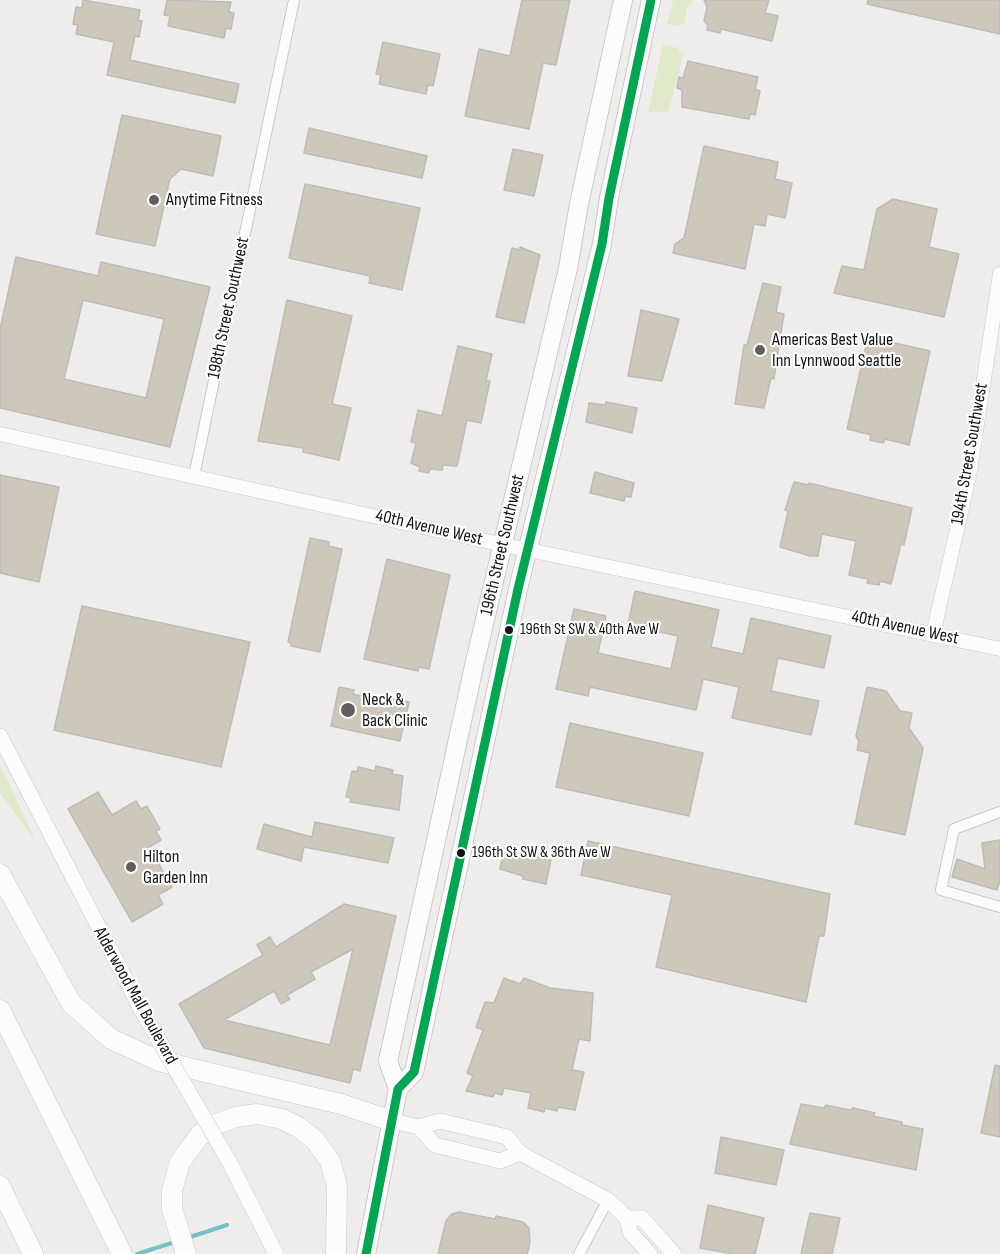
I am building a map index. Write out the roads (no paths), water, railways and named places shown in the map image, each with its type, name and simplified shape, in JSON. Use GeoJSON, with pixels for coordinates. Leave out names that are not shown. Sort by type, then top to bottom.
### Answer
{"type":"FeatureCollection","features":[{"type":"Feature","properties":{"kind":"highway"},"geometry":{"type":"LineString","coordinates":[[0,874],[71,1003],[111,1039],[159,1061],[341,1104],[392,1121]]}},
{"type":"Feature","properties":{"kind":"highway"},"geometry":{"type":"LineString","coordinates":[[0,1010],[122,1254]]}},
{"type":"Feature","properties":{"kind":"highway"},"geometry":{"type":"LineString","coordinates":[[186,1254],[172,1209],[172,1191],[180,1162],[200,1135],[214,1125],[236,1117],[256,1114],[276,1117],[298,1126],[315,1140],[330,1161],[337,1186],[336,1254]]}},
{"type":"Feature","properties":{"kind":"highway"},"geometry":{"type":"LineString","coordinates":[[0,1186],[33,1254]]}},
{"type":"Feature","properties":{"kind":"main road","name":"196th Street Southwest"},"geometry":{"type":"LineString","coordinates":[[366,1254],[398,1089],[388,1061],[452,764],[570,259],[579,204],[623,0]]}},
{"type":"Feature","properties":{"kind":"main road","name":"196th Street Southwest"},"geometry":{"type":"LineString","coordinates":[[398,1089],[414,1072],[528,550],[599,254],[651,0]]}},
{"type":"Feature","properties":{"kind":"main road","name":"Alderwood Mall Boulevard"},"geometry":{"type":"LineString","coordinates":[[0,736],[143,1013],[230,1164],[276,1254]]}},
{"type":"Feature","properties":{"kind":"main road"},"geometry":{"type":"LineString","coordinates":[[392,1121],[419,1127],[440,1121],[507,1137],[520,1153],[608,1200],[627,1218],[630,1232],[650,1254]]}},
{"type":"Feature","properties":{"kind":"main road"},"geometry":{"type":"LineString","coordinates":[[419,1127],[435,1145],[500,1161],[520,1153]]}},
{"type":"Feature","properties":{"kind":"main road"},"geometry":{"type":"LineString","coordinates":[[627,1218],[642,1218],[674,1254]]}},
{"type":"Feature","properties":{"kind":"street","name":"198th Street Southwest"},"geometry":{"type":"LineString","coordinates":[[194,476],[294,0]]}},
{"type":"Feature","properties":{"kind":"street","name":"194th Street Southwest"},"geometry":{"type":"LineString","coordinates":[[933,634],[969,477],[1000,274]]}},
{"type":"Feature","properties":{"kind":"street","name":"40th Avenue West"},"geometry":{"type":"LineString","coordinates":[[0,434],[528,550],[1000,649]]}},
{"type":"Feature","properties":{"kind":"street"},"geometry":{"type":"LineString","coordinates":[[1000,812],[954,829],[940,890],[1000,907]]}},
{"type":"Feature","properties":{"kind":"street"},"geometry":{"type":"LineString","coordinates":[[579,1254],[608,1200]]}},
{"type":"Feature","properties":{"kind":"waterway"},"geometry":{"type":"LineString","coordinates":[[187,1238],[227,1225]]}},
{"type":"Feature","properties":{"kind":"waterway"},"geometry":{"type":"LineString","coordinates":[[137,1254],[175,1242]]}},
{"type":"Feature","properties":{"kind":"place","name":"Anytime Fitness"},"geometry":{"type":"Point","coordinates":[154,200]}},
{"type":"Feature","properties":{"kind":"place","name":"Americas Best Value Inn Lynnwood Seattle"},"geometry":{"type":"Point","coordinates":[760,350]}},
{"type":"Feature","properties":{"kind":"place","name":"196th St SW & 40th Ave W"},"geometry":{"type":"Point","coordinates":[509,630]}},
{"type":"Feature","properties":{"kind":"place","name":"Neck & Back Clinic"},"geometry":{"type":"Point","coordinates":[348,710]}},
{"type":"Feature","properties":{"kind":"place","name":"196th St SW & 36th Ave W"},"geometry":{"type":"Point","coordinates":[461,853]}},
{"type":"Feature","properties":{"kind":"place","name":"Hilton Garden Inn"},"geometry":{"type":"Point","coordinates":[131,867]}}]}
